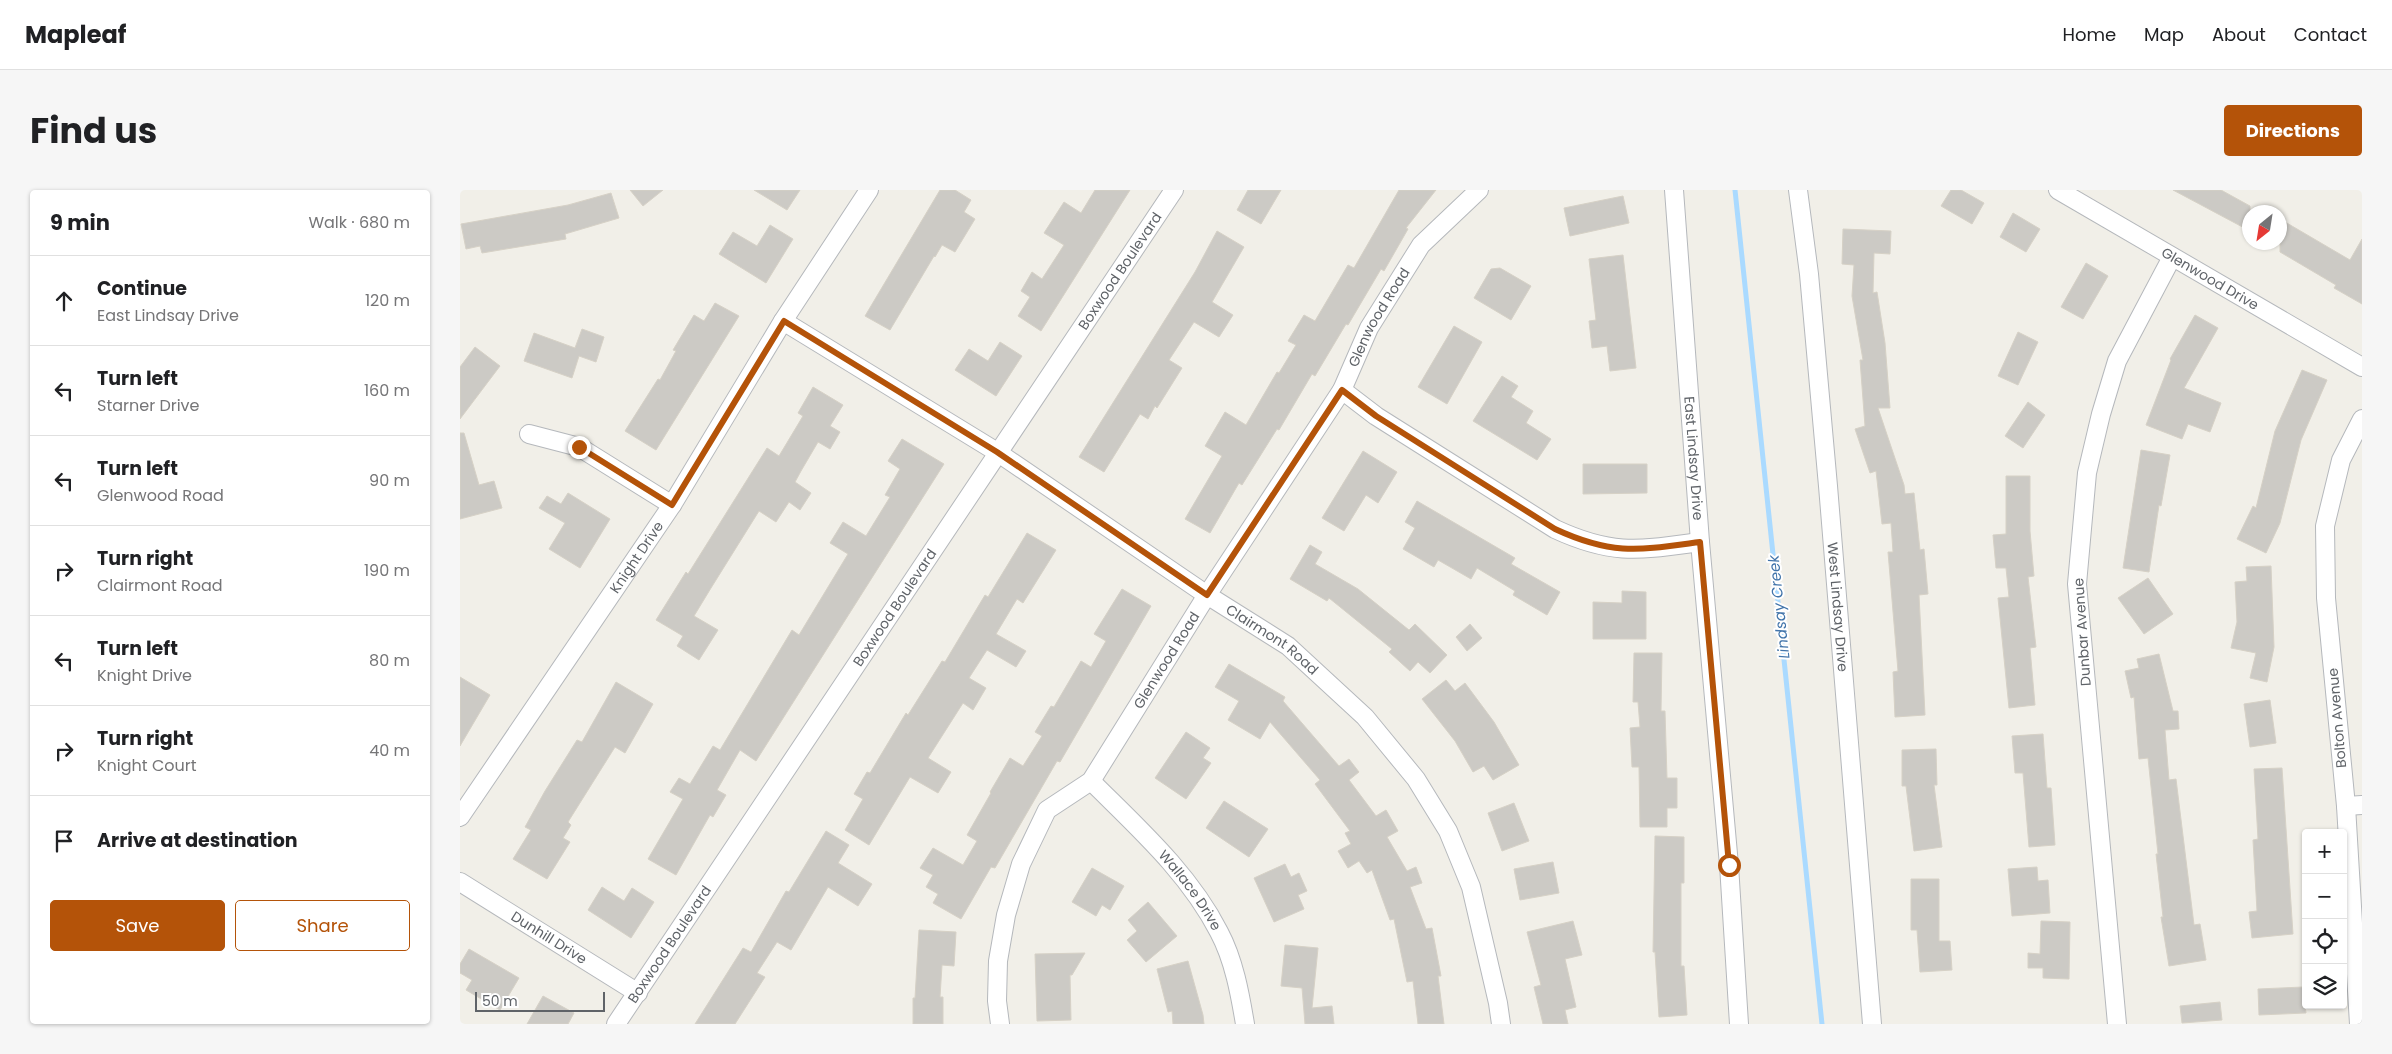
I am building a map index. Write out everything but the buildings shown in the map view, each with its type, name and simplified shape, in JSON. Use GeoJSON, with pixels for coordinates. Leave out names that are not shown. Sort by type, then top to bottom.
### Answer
{"type":"FeatureCollection","features":[{"type":"Feature","properties":{"kind":"street","name":"Knight Drive"},"geometry":{"type":"LineString","coordinates":[[460,817],[672,505],[784,321],[869,190]]}},
{"type":"Feature","properties":{"kind":"street","name":"Boxwood Boulevard"},"geometry":{"type":"LineString","coordinates":[[616,1024],[1174,190]]}},
{"type":"Feature","properties":{"kind":"street","name":"Glenwood Road"},"geometry":{"type":"LineString","coordinates":[[1000,1024],[997,1001],[998,961],[1006,915],[1021,864],[1047,810],[1091,781],[1207,595],[1342,390],[1369,328],[1421,246],[1478,190]]}},
{"type":"Feature","properties":{"kind":"street","name":"East Lindsay Drive"},"geometry":{"type":"LineString","coordinates":[[1674,190],[1700,542],[1729,865],[1739,1024]]}},
{"type":"Feature","properties":{"kind":"street","name":"West Lindsay Drive"},"geometry":{"type":"LineString","coordinates":[[1798,190],[1809,274],[1828,486],[1843,692],[1867,947],[1872,1024]]}},
{"type":"Feature","properties":{"kind":"street","name":"Glenwood Drive"},"geometry":{"type":"LineString","coordinates":[[2058,190],[2362,368]]}},
{"type":"Feature","properties":{"kind":"street","name":"Dunbar Avenue"},"geometry":{"type":"LineString","coordinates":[[2117,1024],[2077,584],[2087,473],[2101,414],[2117,361],[2172,257]]}},
{"type":"Feature","properties":{"kind":"street","name":"Clairmont Road"},"geometry":{"type":"LineString","coordinates":[[784,321],[997,452],[1207,595],[1288,646],[1365,717],[1416,779],[1448,831],[1471,887],[1498,1003],[1500,1024]]}},
{"type":"Feature","properties":{"kind":"street"},"geometry":{"type":"LineString","coordinates":[[1342,390],[1376,416],[1555,529],[1579,540],[1604,547],[1636,550],[1700,542]]}},
{"type":"Feature","properties":{"kind":"street","name":"Bolton Avenue"},"geometry":{"type":"LineString","coordinates":[[2359,1024],[2354,806],[2326,598],[2325,526],[2341,460],[2362,418]]}},
{"type":"Feature","properties":{"kind":"street"},"geometry":{"type":"LineString","coordinates":[[529,434],[579,447],[672,505]]}},
{"type":"Feature","properties":{"kind":"street","name":"Wallace Drive"},"geometry":{"type":"LineString","coordinates":[[1091,781],[1157,847],[1199,899],[1220,933],[1234,969],[1245,1024]]}},
{"type":"Feature","properties":{"kind":"street","name":"Dunhill Drive"},"geometry":{"type":"LineString","coordinates":[[460,882],[638,993]]}},
{"type":"Feature","properties":{"kind":"waterway","name":"Lindsay Creek"},"geometry":{"type":"LineString","coordinates":[[1735,190],[1822,1024]]}},
{"type":"Feature","properties":{"kind":"route"},"geometry":{"type":"LineString","coordinates":[[579,447],[672,505],[784,321],[997,452],[1207,595],[1342,390],[1376,416],[1555,529],[1579,540],[1604,547],[1636,550],[1700,542],[1729,865]]}}]}
